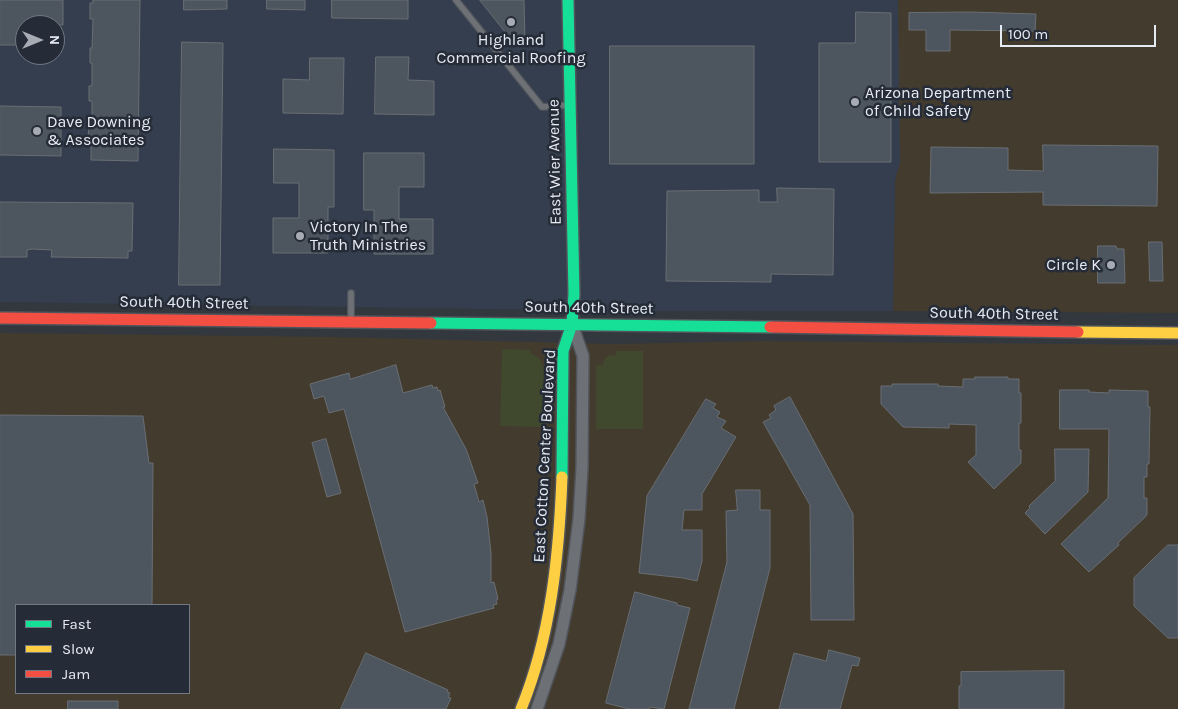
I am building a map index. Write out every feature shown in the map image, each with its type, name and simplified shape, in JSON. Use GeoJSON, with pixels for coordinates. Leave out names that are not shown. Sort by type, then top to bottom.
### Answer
{"type":"FeatureCollection","features":[{"type":"Feature","properties":{"kind":"main road","name":"East Wier Avenue"},"geometry":{"type":"LineString","coordinates":[[568,0],[574,294],[572,324]]}},
{"type":"Feature","properties":{"kind":"main road","name":"South 40th Street"},"geometry":{"type":"LineString","coordinates":[[0,318],[1178,332]]}},
{"type":"Feature","properties":{"kind":"main road","name":"East Cotton Center Boulevard"},"geometry":{"type":"LineString","coordinates":[[521,709],[540,648],[557,561],[561,511],[563,351],[572,324]]}},
{"type":"Feature","properties":{"kind":"street","name":"East Cotton Center Boulevard"},"geometry":{"type":"LineString","coordinates":[[537,709],[559,644],[570,590],[579,519],[582,468],[583,351],[572,324]]}},
{"type":"Feature","properties":{"kind":"lane"},"geometry":{"type":"LineString","coordinates":[[456,0],[542,107],[570,105]]}},
{"type":"Feature","properties":{"kind":"lane"},"geometry":{"type":"LineString","coordinates":[[351,292],[351,322]]}},
{"type":"Feature","properties":{"kind":"shaded area"},"geometry":{"type":"Polygon","coordinates":[[[0,0],[898,0],[900,163],[895,180],[893,311],[630,311],[0,302],[0,0]]]}},
{"type":"Feature","properties":{"kind":"shaded area"},"geometry":{"type":"Polygon","coordinates":[[[898,0],[1178,0],[1178,313],[893,311],[898,0]]]}},
{"type":"Feature","properties":{"kind":"shaded area"},"geometry":{"type":"Polygon","coordinates":[[[0,333],[336,337],[613,344],[763,341],[1178,345],[1178,709],[0,709],[0,333]]]}},
{"type":"Feature","properties":{"kind":"green space"},"geometry":{"type":"Polygon","coordinates":[[[502,349],[531,350],[531,354],[539,358],[543,367],[549,367],[547,427],[500,426],[502,349]]]}},
{"type":"Feature","properties":{"kind":"green space"},"geometry":{"type":"Polygon","coordinates":[[[616,351],[643,351],[643,429],[596,429],[596,365],[603,365],[604,360],[608,356],[616,355],[616,351]]]}},
{"type":"Feature","properties":{"kind":"building"},"geometry":{"type":"Polygon","coordinates":[[[0,0],[63,0],[63,15],[15,15],[15,45],[0,45],[0,0]]]}},
{"type":"Feature","properties":{"kind":"building"},"geometry":{"type":"Polygon","coordinates":[[[93,0],[140,0],[138,161],[91,160],[91,138],[88,138],[89,125],[92,125],[92,101],[89,101],[89,86],[92,86],[90,48],[92,48],[93,19],[90,19],[90,3],[93,3],[93,0]]]}},
{"type":"Feature","properties":{"kind":"building"},"geometry":{"type":"Polygon","coordinates":[[[184,0],[227,0],[227,9],[184,10],[184,0]]]}},
{"type":"Feature","properties":{"kind":"building"},"geometry":{"type":"Polygon","coordinates":[[[267,0],[305,0],[305,10],[267,9],[267,0]]]}},
{"type":"Feature","properties":{"kind":"building"},"geometry":{"type":"Polygon","coordinates":[[[332,0],[408,0],[408,19],[332,18],[332,0]]]}},
{"type":"Feature","properties":{"kind":"building","name":"Highland Commercial Roofing"},"geometry":{"type":"Polygon","coordinates":[[[480,0],[524,0],[525,44],[515,44],[480,0]]]}},
{"type":"Feature","properties":{"kind":"building","name":"Arizona Department of Child Safety"},"geometry":{"type":"Polygon","coordinates":[[[856,12],[891,13],[891,162],[819,162],[819,43],[855,43],[856,12]]]}},
{"type":"Feature","properties":{"kind":"building"},"geometry":{"type":"Polygon","coordinates":[[[909,13],[1036,14],[1035,31],[950,30],[950,51],[926,51],[926,30],[909,30],[909,13]]]}},
{"type":"Feature","properties":{"kind":"building"},"geometry":{"type":"Polygon","coordinates":[[[182,42],[223,43],[220,285],[179,285],[182,42]]]}},
{"type":"Feature","properties":{"kind":"building"},"geometry":{"type":"Polygon","coordinates":[[[610,46],[754,46],[754,164],[610,164],[610,46]]]}},
{"type":"Feature","properties":{"kind":"building"},"geometry":{"type":"Polygon","coordinates":[[[376,57],[409,57],[408,80],[434,81],[434,115],[375,114],[376,57]]]}},
{"type":"Feature","properties":{"kind":"building"},"geometry":{"type":"Polygon","coordinates":[[[310,58],[344,58],[343,114],[283,113],[283,79],[309,80],[310,58]]]}},
{"type":"Feature","properties":{"kind":"building","name":"Dave Downing & Associates"},"geometry":{"type":"Polygon","coordinates":[[[0,106],[61,107],[61,156],[0,155],[0,106]]]}},
{"type":"Feature","properties":{"kind":"building"},"geometry":{"type":"Polygon","coordinates":[[[1043,145],[1158,146],[1157,206],[1043,205],[1043,192],[930,193],[931,147],[1008,148],[1008,170],[1043,171],[1043,145]]]}},
{"type":"Feature","properties":{"kind":"building"},"geometry":{"type":"Polygon","coordinates":[[[274,149],[334,150],[334,207],[328,207],[328,253],[273,253],[273,218],[299,218],[299,183],[274,183],[274,149]]]}},
{"type":"Feature","properties":{"kind":"building"},"geometry":{"type":"Polygon","coordinates":[[[364,153],[424,153],[424,187],[399,187],[399,219],[433,219],[433,254],[374,254],[374,210],[364,210],[364,153]]]}},
{"type":"Feature","properties":{"kind":"building"},"geometry":{"type":"Polygon","coordinates":[[[777,188],[834,189],[833,275],[771,274],[771,282],[666,281],[667,191],[759,190],[759,202],[777,202],[777,188]]]}},
{"type":"Feature","properties":{"kind":"building"},"geometry":{"type":"Polygon","coordinates":[[[0,202],[133,203],[132,251],[128,251],[128,258],[51,257],[52,250],[32,249],[27,250],[27,257],[0,257],[0,202]]]}},
{"type":"Feature","properties":{"kind":"building","name":"Circle K"},"geometry":{"type":"Polygon","coordinates":[[[1149,242],[1162,242],[1163,281],[1150,281],[1149,242]]]}},
{"type":"Feature","properties":{"kind":"building","name":"Circle K"},"geometry":{"type":"Polygon","coordinates":[[[1098,246],[1116,246],[1117,249],[1124,249],[1125,283],[1098,283],[1098,246]]]}},
{"type":"Feature","properties":{"kind":"building"},"geometry":{"type":"Polygon","coordinates":[[[396,365],[403,393],[432,385],[433,388],[437,387],[438,391],[440,390],[445,407],[443,407],[466,449],[478,483],[474,484],[479,502],[483,500],[487,517],[491,553],[491,583],[494,582],[498,599],[496,600],[497,604],[493,605],[494,608],[405,632],[344,409],[329,413],[324,396],[314,399],[310,384],[349,373],[350,379],[396,365]]]}},
{"type":"Feature","properties":{"kind":"building"},"geometry":{"type":"Polygon","coordinates":[[[975,377],[1019,379],[1021,423],[1019,423],[1019,450],[1021,450],[1021,463],[994,489],[968,462],[976,455],[976,425],[949,424],[949,428],[903,427],[881,404],[881,386],[892,386],[892,384],[938,384],[938,386],[963,387],[963,379],[975,379],[975,377]]]}},
{"type":"Feature","properties":{"kind":"building"},"geometry":{"type":"Polygon","coordinates":[[[1060,390],[1089,390],[1089,392],[1109,393],[1109,390],[1148,391],[1148,407],[1150,407],[1149,464],[1147,464],[1147,477],[1144,477],[1144,498],[1147,498],[1147,515],[1118,543],[1119,545],[1089,572],[1061,544],[1108,498],[1109,429],[1060,429],[1060,390]]]}},
{"type":"Feature","properties":{"kind":"building"},"geometry":{"type":"Polygon","coordinates":[[[790,397],[853,514],[854,620],[811,620],[810,505],[763,422],[771,418],[769,415],[776,410],[774,406],[790,397]]]}},
{"type":"Feature","properties":{"kind":"building"},"geometry":{"type":"Polygon","coordinates":[[[706,399],[716,404],[713,408],[720,412],[717,417],[726,421],[721,428],[736,437],[702,494],[702,510],[684,510],[682,530],[702,530],[702,561],[697,581],[639,573],[647,496],[706,399]]]}},
{"type":"Feature","properties":{"kind":"building"},"geometry":{"type":"Polygon","coordinates":[[[0,415],[143,416],[149,463],[153,463],[152,604],[15,604],[15,655],[0,655],[0,415]]]}},
{"type":"Feature","properties":{"kind":"building"},"geometry":{"type":"Polygon","coordinates":[[[326,439],[341,493],[327,497],[312,443],[326,439]]]}},
{"type":"Feature","properties":{"kind":"building"},"geometry":{"type":"Polygon","coordinates":[[[1055,449],[1089,449],[1088,492],[1045,534],[1025,513],[1030,508],[1029,506],[1055,481],[1055,449]]]}},
{"type":"Feature","properties":{"kind":"building"},"geometry":{"type":"Polygon","coordinates":[[[736,490],[760,490],[760,510],[770,510],[770,568],[734,709],[689,709],[727,562],[726,511],[737,510],[736,490]]]}},
{"type":"Feature","properties":{"kind":"building"},"geometry":{"type":"Polygon","coordinates":[[[1168,545],[1178,545],[1178,638],[1168,638],[1134,606],[1134,578],[1168,545]]]}},
{"type":"Feature","properties":{"kind":"building"},"geometry":{"type":"Polygon","coordinates":[[[635,592],[690,608],[664,709],[650,707],[649,709],[629,709],[606,703],[635,592]]]}},
{"type":"Feature","properties":{"kind":"building"},"geometry":{"type":"Polygon","coordinates":[[[829,650],[860,658],[858,666],[852,665],[840,709],[779,709],[794,653],[826,661],[829,650]]]}},
{"type":"Feature","properties":{"kind":"building"},"geometry":{"type":"Polygon","coordinates":[[[366,653],[448,690],[447,692],[450,693],[448,697],[451,698],[446,709],[341,709],[366,653]]]}},
{"type":"Feature","properties":{"kind":"building"},"geometry":{"type":"Polygon","coordinates":[[[1064,671],[1064,709],[959,709],[961,672],[1064,671]]]}},
{"type":"Feature","properties":{"kind":"building"},"geometry":{"type":"Polygon","coordinates":[[[68,701],[118,701],[118,709],[68,709],[68,701]]]}},
{"type":"Feature","properties":{"kind":"traffic: fast"},"geometry":{"type":"LineString","coordinates":[[562,477],[563,351],[572,324],[574,294],[568,0]]}},
{"type":"Feature","properties":{"kind":"traffic: fast"},"geometry":{"type":"LineString","coordinates":[[431,323],[770,327]]}},
{"type":"Feature","properties":{"kind":"traffic: slow"},"geometry":{"type":"LineString","coordinates":[[1078,332],[1178,333]]}},
{"type":"Feature","properties":{"kind":"traffic: slow"},"geometry":{"type":"LineString","coordinates":[[521,709],[540,653],[552,595],[559,536],[562,477]]}},
{"type":"Feature","properties":{"kind":"traffic: jam"},"geometry":{"type":"LineString","coordinates":[[0,318],[431,323]]}},
{"type":"Feature","properties":{"kind":"traffic: jam"},"geometry":{"type":"LineString","coordinates":[[770,327],[1078,332]]}},
{"type":"Feature","properties":{"kind":"place","name":"Highland Commercial Roofing"},"geometry":{"type":"Point","coordinates":[511,22]}},
{"type":"Feature","properties":{"kind":"place","name":"Arizona Department of Child Safety"},"geometry":{"type":"Point","coordinates":[855,102]}},
{"type":"Feature","properties":{"kind":"place","name":"Dave Downing & Associates"},"geometry":{"type":"Point","coordinates":[37,131]}},
{"type":"Feature","properties":{"kind":"place","name":"Victory In The Truth Ministries"},"geometry":{"type":"Point","coordinates":[300,236]}},
{"type":"Feature","properties":{"kind":"place","name":"Circle K"},"geometry":{"type":"Point","coordinates":[1111,265]}}]}
